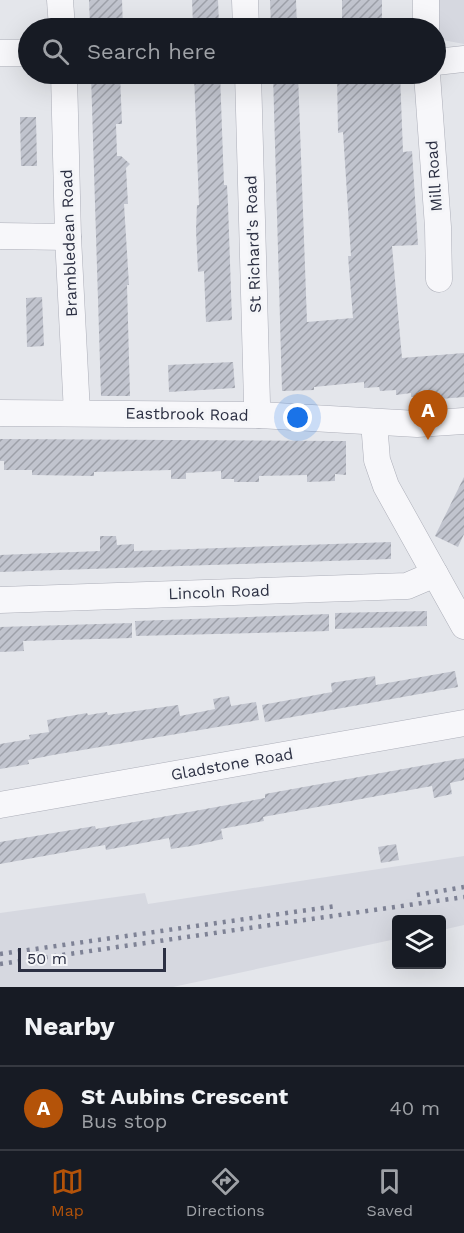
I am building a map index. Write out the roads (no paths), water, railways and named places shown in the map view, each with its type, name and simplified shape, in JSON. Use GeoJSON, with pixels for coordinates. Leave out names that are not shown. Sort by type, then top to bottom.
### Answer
{"type":"FeatureCollection","features":[{"type":"Feature","properties":{"kind":"street"},"geometry":{"type":"LineString","coordinates":[[60,0],[61,18]]}},
{"type":"Feature","properties":{"kind":"street"},"geometry":{"type":"LineString","coordinates":[[245,0],[246,18]]}},
{"type":"Feature","properties":{"kind":"street"},"geometry":{"type":"LineString","coordinates":[[426,0],[426,18]]}},
{"type":"Feature","properties":{"kind":"street"},"geometry":{"type":"LineString","coordinates":[[0,53],[18,53]]}},
{"type":"Feature","properties":{"kind":"street"},"geometry":{"type":"LineString","coordinates":[[446,61],[464,59]]}},
{"type":"Feature","properties":{"kind":"street","name":"Brambledean Road"},"geometry":{"type":"LineString","coordinates":[[64,84],[68,237],[77,413]]}},
{"type":"Feature","properties":{"kind":"street","name":"St Richard's Road"},"geometry":{"type":"LineString","coordinates":[[248,84],[257,403],[260,415]]}},
{"type":"Feature","properties":{"kind":"street","name":"Mill Road"},"geometry":{"type":"LineString","coordinates":[[429,84],[439,279]]}},
{"type":"Feature","properties":{"kind":"street"},"geometry":{"type":"LineString","coordinates":[[0,236],[68,237]]}},
{"type":"Feature","properties":{"kind":"street","name":"Eastbrook Road"},"geometry":{"type":"LineString","coordinates":[[0,413],[260,415],[417,424],[464,422]]}},
{"type":"Feature","properties":{"kind":"street"},"geometry":{"type":"LineString","coordinates":[[374,422],[377,460],[386,486],[464,626]]}},
{"type":"Feature","properties":{"kind":"street","name":"Lincoln Road"},"geometry":{"type":"LineString","coordinates":[[0,600],[407,586],[435,574]]}},
{"type":"Feature","properties":{"kind":"street","name":"Gladstone Road"},"geometry":{"type":"LineString","coordinates":[[0,805],[464,723]]}},
{"type":"Feature","properties":{"kind":"railway"},"geometry":{"type":"LineString","coordinates":[[417,895],[464,887]]}},
{"type":"Feature","properties":{"kind":"railway"},"geometry":{"type":"LineString","coordinates":[[0,964],[464,897]]}},
{"type":"Feature","properties":{"kind":"railway"},"geometry":{"type":"LineString","coordinates":[[0,954],[336,906]]}},
{"type":"Feature","properties":{"kind":"place","name":"St Aubins Crescent"},"geometry":{"type":"Point","coordinates":[428,440]}}]}
